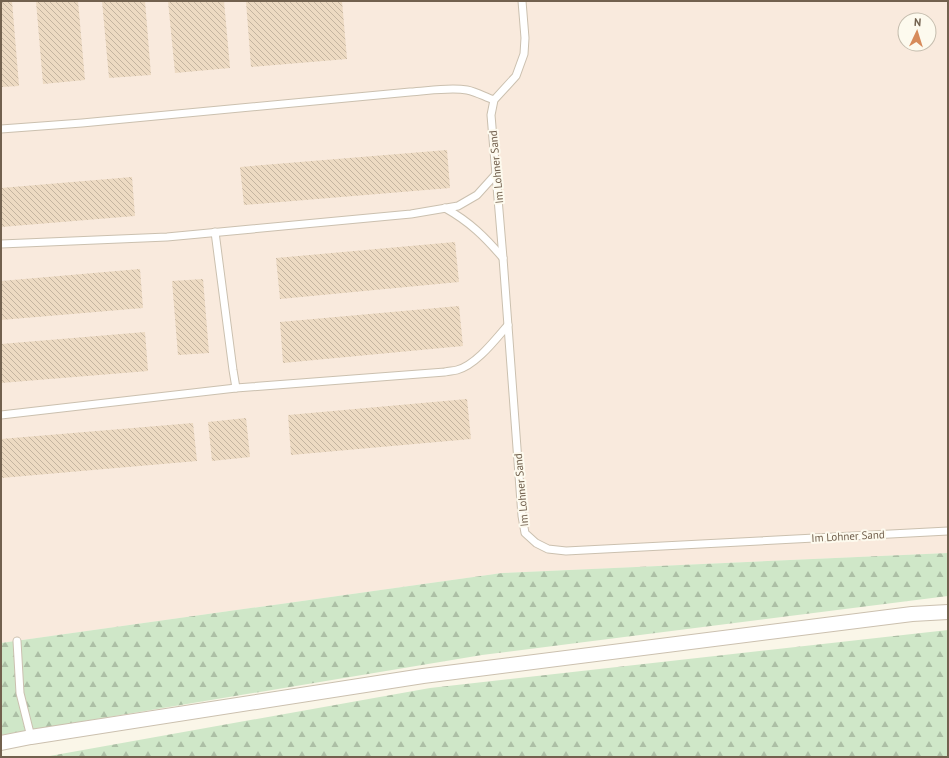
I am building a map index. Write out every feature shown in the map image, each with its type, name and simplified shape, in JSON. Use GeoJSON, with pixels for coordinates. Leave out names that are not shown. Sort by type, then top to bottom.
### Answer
{"type":"FeatureCollection","features":[{"type":"Feature","properties":{"kind":"street"},"geometry":{"type":"LineString","coordinates":[[1,743],[31,737],[423,676],[912,614],[948,612]]}},
{"type":"Feature","properties":{"kind":"lane"},"geometry":{"type":"LineString","coordinates":[[1,129],[444,90],[466,90],[478,93],[494,100],[516,76],[524,54],[525,38],[522,1]]}},
{"type":"Feature","properties":{"kind":"lane","name":"Im Lohner Sand"},"geometry":{"type":"LineString","coordinates":[[494,100],[491,115],[522,516],[525,533],[536,543],[548,549],[566,551],[948,531]]}},
{"type":"Feature","properties":{"kind":"lane"},"geometry":{"type":"LineString","coordinates":[[1,244],[167,237],[412,214],[458,206],[477,195],[496,174]]}},
{"type":"Feature","properties":{"kind":"lane"},"geometry":{"type":"LineString","coordinates":[[445,208],[463,218],[492,245],[503,258]]}},
{"type":"Feature","properties":{"kind":"lane"},"geometry":{"type":"LineString","coordinates":[[215,232],[236,388]]}},
{"type":"Feature","properties":{"kind":"lane"},"geometry":{"type":"LineString","coordinates":[[1,415],[236,388],[458,370],[467,366],[479,356],[508,325]]}},
{"type":"Feature","properties":{"kind":"lane"},"geometry":{"type":"LineString","coordinates":[[17,641],[20,693],[31,737]]}},
{"type":"Feature","properties":{"kind":"shaded area"},"geometry":{"type":"Polygon","coordinates":[[[1,1],[948,1],[948,553],[502,573],[1,643],[1,1]]]}},
{"type":"Feature","properties":{"kind":"green space"},"geometry":{"type":"Polygon","coordinates":[[[948,553],[948,596],[482,655],[1,735],[1,643],[502,573],[948,553]]]}},
{"type":"Feature","properties":{"kind":"green space"},"geometry":{"type":"Polygon","coordinates":[[[948,630],[948,757],[44,757],[430,688],[948,630]]]}},
{"type":"Feature","properties":{"kind":"building"},"geometry":{"type":"Polygon","coordinates":[[[1,1],[12,1],[19,86],[1,87],[1,1]]]}},
{"type":"Feature","properties":{"kind":"building"},"geometry":{"type":"Polygon","coordinates":[[[36,1],[78,1],[85,80],[43,84],[36,1]]]}},
{"type":"Feature","properties":{"kind":"building"},"geometry":{"type":"Polygon","coordinates":[[[102,1],[145,1],[151,75],[109,78],[102,1]]]}},
{"type":"Feature","properties":{"kind":"building"},"geometry":{"type":"Polygon","coordinates":[[[168,1],[224,1],[230,68],[175,73],[168,1]]]}},
{"type":"Feature","properties":{"kind":"building"},"geometry":{"type":"Polygon","coordinates":[[[246,1],[342,1],[347,59],[251,67],[246,1]]]}},
{"type":"Feature","properties":{"kind":"building"},"geometry":{"type":"Polygon","coordinates":[[[447,150],[450,188],[244,205],[240,167],[447,150]]]}},
{"type":"Feature","properties":{"kind":"building"},"geometry":{"type":"Polygon","coordinates":[[[132,177],[135,216],[1,227],[1,188],[132,177]]]}},
{"type":"Feature","properties":{"kind":"building"},"geometry":{"type":"Polygon","coordinates":[[[455,242],[459,282],[280,299],[276,258],[455,242]]]}},
{"type":"Feature","properties":{"kind":"building"},"geometry":{"type":"Polygon","coordinates":[[[140,269],[143,308],[1,320],[1,281],[140,269]]]}},
{"type":"Feature","properties":{"kind":"building"},"geometry":{"type":"Polygon","coordinates":[[[203,279],[209,353],[178,355],[172,281],[203,279]]]}},
{"type":"Feature","properties":{"kind":"building"},"geometry":{"type":"Polygon","coordinates":[[[459,306],[463,346],[283,363],[280,322],[459,306]]]}},
{"type":"Feature","properties":{"kind":"building"},"geometry":{"type":"Polygon","coordinates":[[[145,332],[148,371],[1,383],[1,344],[145,332]]]}},
{"type":"Feature","properties":{"kind":"building"},"geometry":{"type":"Polygon","coordinates":[[[467,399],[471,439],[291,455],[288,415],[467,399]]]}},
{"type":"Feature","properties":{"kind":"building"},"geometry":{"type":"Polygon","coordinates":[[[246,418],[250,457],[212,461],[208,422],[246,418]]]}},
{"type":"Feature","properties":{"kind":"building"},"geometry":{"type":"Polygon","coordinates":[[[193,423],[197,461],[1,478],[1,439],[193,423]]]}}]}
